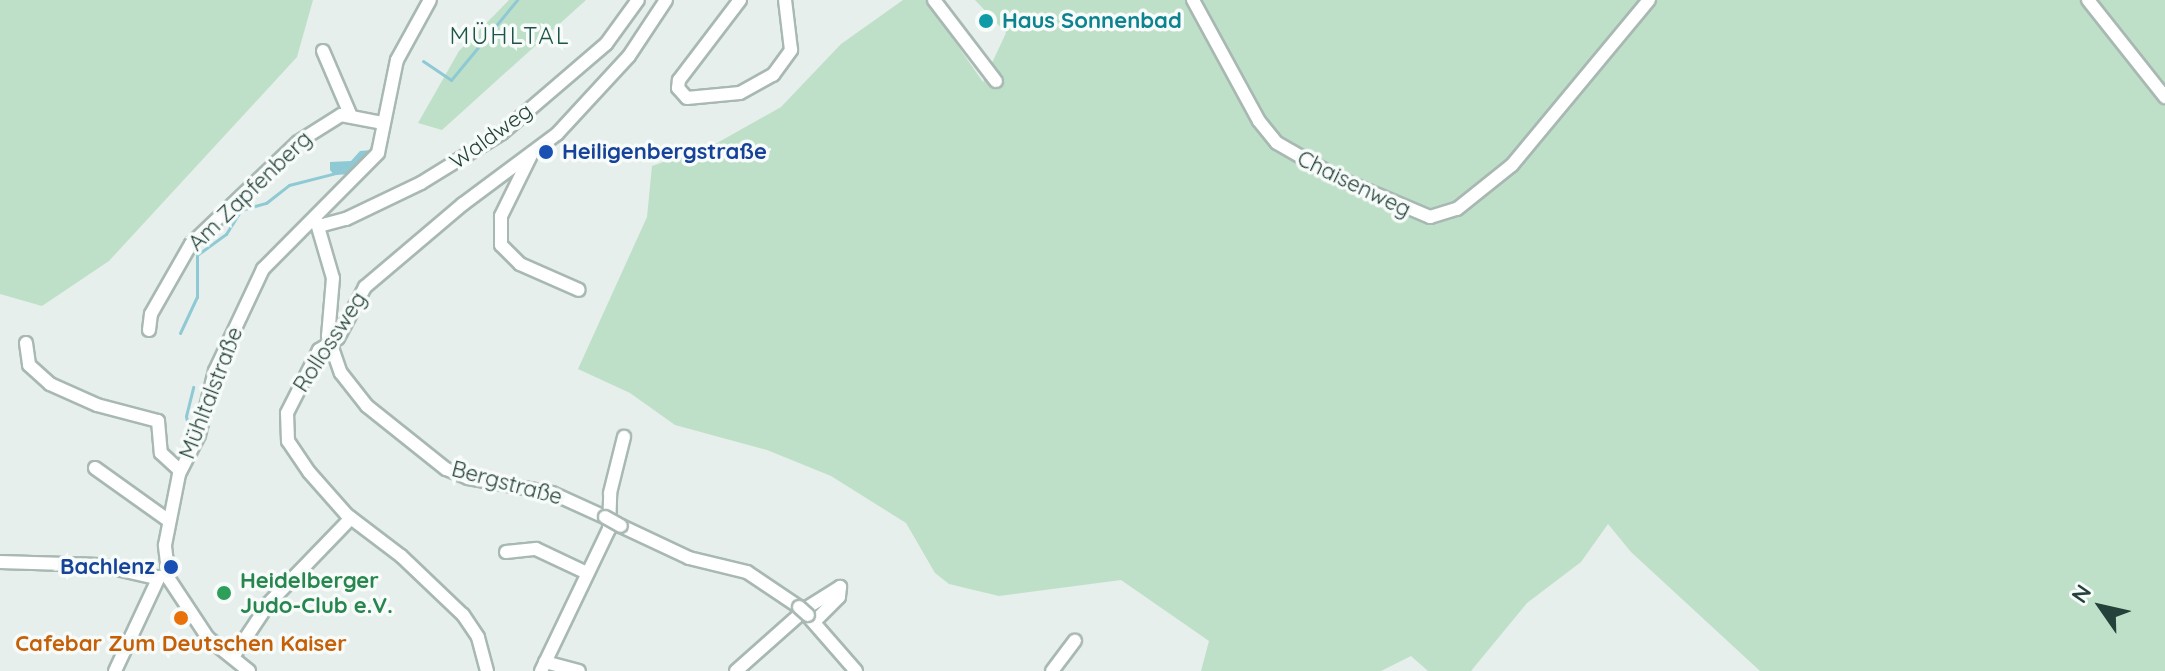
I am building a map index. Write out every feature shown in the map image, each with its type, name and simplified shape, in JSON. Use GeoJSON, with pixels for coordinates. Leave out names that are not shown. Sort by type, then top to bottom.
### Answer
{"type":"FeatureCollection","features":[{"type":"Feature","properties":{"kind":"street","name":"Mühltalstraße"},"geometry":{"type":"LineString","coordinates":[[161,575],[180,471],[199,435],[215,371],[258,277],[278,251],[317,223],[333,200],[375,158],[397,60],[430,0]]}},
{"type":"Feature","properties":{"kind":"street","name":"Waldweg"},"geometry":{"type":"LineString","coordinates":[[317,223],[342,220],[446,169],[502,133],[596,54],[638,0]]}},
{"type":"Feature","properties":{"kind":"street"},"geometry":{"type":"LineString","coordinates":[[579,290],[520,264],[501,245],[501,216],[531,155],[621,66],[666,0]]}},
{"type":"Feature","properties":{"kind":"street"},"geometry":{"type":"LineString","coordinates":[[740,0],[679,80],[678,90],[692,100],[746,91],[778,69],[791,50],[785,0]]}},
{"type":"Feature","properties":{"kind":"street"},"geometry":{"type":"LineString","coordinates":[[934,0],[996,81]]}},
{"type":"Feature","properties":{"kind":"street","name":"Chaisenweg"},"geometry":{"type":"LineString","coordinates":[[1193,0],[1259,121],[1277,143],[1338,178],[1430,217],[1465,204],[1522,155],[1649,0]]}},
{"type":"Feature","properties":{"kind":"street"},"geometry":{"type":"LineString","coordinates":[[2088,0],[2165,97]]}},
{"type":"Feature","properties":{"kind":"street"},"geometry":{"type":"LineString","coordinates":[[323,51],[350,114],[383,123]]}},
{"type":"Feature","properties":{"kind":"street","name":"Am Zapfenberg"},"geometry":{"type":"LineString","coordinates":[[149,330],[146,325],[174,270],[200,234],[308,133],[350,114]]}},
{"type":"Feature","properties":{"kind":"street","name":"Rollossweg"},"geometry":{"type":"LineString","coordinates":[[487,671],[482,647],[463,615],[401,556],[351,518],[292,450],[286,432],[291,403],[319,350],[330,343],[372,280],[531,155]]}},
{"type":"Feature","properties":{"kind":"street"},"geometry":{"type":"LineString","coordinates":[[333,200],[342,220]]}},
{"type":"Feature","properties":{"kind":"street","name":"Bergstraße"},"geometry":{"type":"LineString","coordinates":[[317,223],[333,278],[330,343],[354,392],[420,452],[468,478],[552,493],[689,558],[747,572],[807,615],[856,671]]}},
{"type":"Feature","properties":{"kind":"street"},"geometry":{"type":"LineString","coordinates":[[26,343],[29,365],[47,382],[97,405],[158,421],[161,453],[180,471]]}},
{"type":"Feature","properties":{"kind":"street"},"geometry":{"type":"LineString","coordinates":[[579,671],[543,666],[609,529],[610,493],[624,437]]}},
{"type":"Feature","properties":{"kind":"street"},"geometry":{"type":"LineString","coordinates":[[95,468],[169,521]]}},
{"type":"Feature","properties":{"kind":"street"},"geometry":{"type":"LineString","coordinates":[[233,657],[269,603],[351,518]]}},
{"type":"Feature","properties":{"kind":"street"},"geometry":{"type":"LineString","coordinates":[[506,552],[536,549],[587,573]]}},
{"type":"Feature","properties":{"kind":"street"},"geometry":{"type":"LineString","coordinates":[[0,562],[86,564],[161,575],[208,638],[249,671]]}},
{"type":"Feature","properties":{"kind":"street"},"geometry":{"type":"LineString","coordinates":[[115,671],[161,575]]}},
{"type":"Feature","properties":{"kind":"street"},"geometry":{"type":"LineString","coordinates":[[736,671],[808,607],[840,587],[839,597],[807,615]]}},
{"type":"Feature","properties":{"kind":"street"},"geometry":{"type":"LineString","coordinates":[[1052,671],[1075,641]]}},
{"type":"Feature","properties":{"kind":"green space"},"geometry":{"type":"Polygon","coordinates":[[[0,0],[313,0],[297,57],[109,261],[42,306],[0,294],[0,0]]]}},
{"type":"Feature","properties":{"kind":"green space"},"geometry":{"type":"Polygon","coordinates":[[[509,0],[586,0],[442,130],[418,123],[459,51],[509,0]]]}},
{"type":"Feature","properties":{"kind":"green space"},"geometry":{"type":"Polygon","coordinates":[[[903,0],[926,0],[983,82],[1006,33],[975,0],[2165,0],[2165,671],[1760,671],[1631,552],[1608,524],[1581,562],[1527,603],[1471,671],[1428,671],[1411,656],[1381,671],[1201,671],[1209,641],[1121,580],[999,596],[949,584],[935,573],[906,523],[831,476],[767,450],[675,425],[630,393],[578,369],[647,217],[652,166],[717,143],[781,107],[841,44],[903,0]]]}},
{"type":"Feature","properties":{"kind":"water"},"geometry":{"type":"Polygon","coordinates":[[[372,150],[352,174],[334,175],[330,170],[330,162],[351,161],[360,151],[372,150]]]}},
{"type":"Feature","properties":{"kind":"waterway"},"geometry":{"type":"LineString","coordinates":[[423,61],[451,80],[517,0]]}},
{"type":"Feature","properties":{"kind":"waterway"},"geometry":{"type":"LineString","coordinates":[[370,152],[375,136]]}},
{"type":"Feature","properties":{"kind":"waterway"},"geometry":{"type":"LineString","coordinates":[[180,333],[197,297],[197,255],[226,234],[241,210],[266,203],[289,185],[336,173]]}},
{"type":"Feature","properties":{"kind":"waterway"},"geometry":{"type":"LineString","coordinates":[[190,435],[186,416],[193,387]]}},
{"type":"Feature","properties":{"kind":"place","name":"Haus Sonnenbad"},"geometry":{"type":"Point","coordinates":[986,21]}},
{"type":"Feature","properties":{"kind":"place","name":"Heiligenbergstraße"},"geometry":{"type":"Point","coordinates":[546,152]}},
{"type":"Feature","properties":{"kind":"place","name":"Bachlenz"},"geometry":{"type":"Point","coordinates":[171,567]}},
{"type":"Feature","properties":{"kind":"place","name":"Heidelberger Judo-Club e.V."},"geometry":{"type":"Point","coordinates":[224,593]}},
{"type":"Feature","properties":{"kind":"place","name":"Cafebar Zum Deutschen Kaiser"},"geometry":{"type":"Point","coordinates":[181,618]}},
{"type":"Feature","properties":{"kind":"district","name":"MÜHLTAL"},"geometry":{"type":"Point","coordinates":[510,36]}}]}
